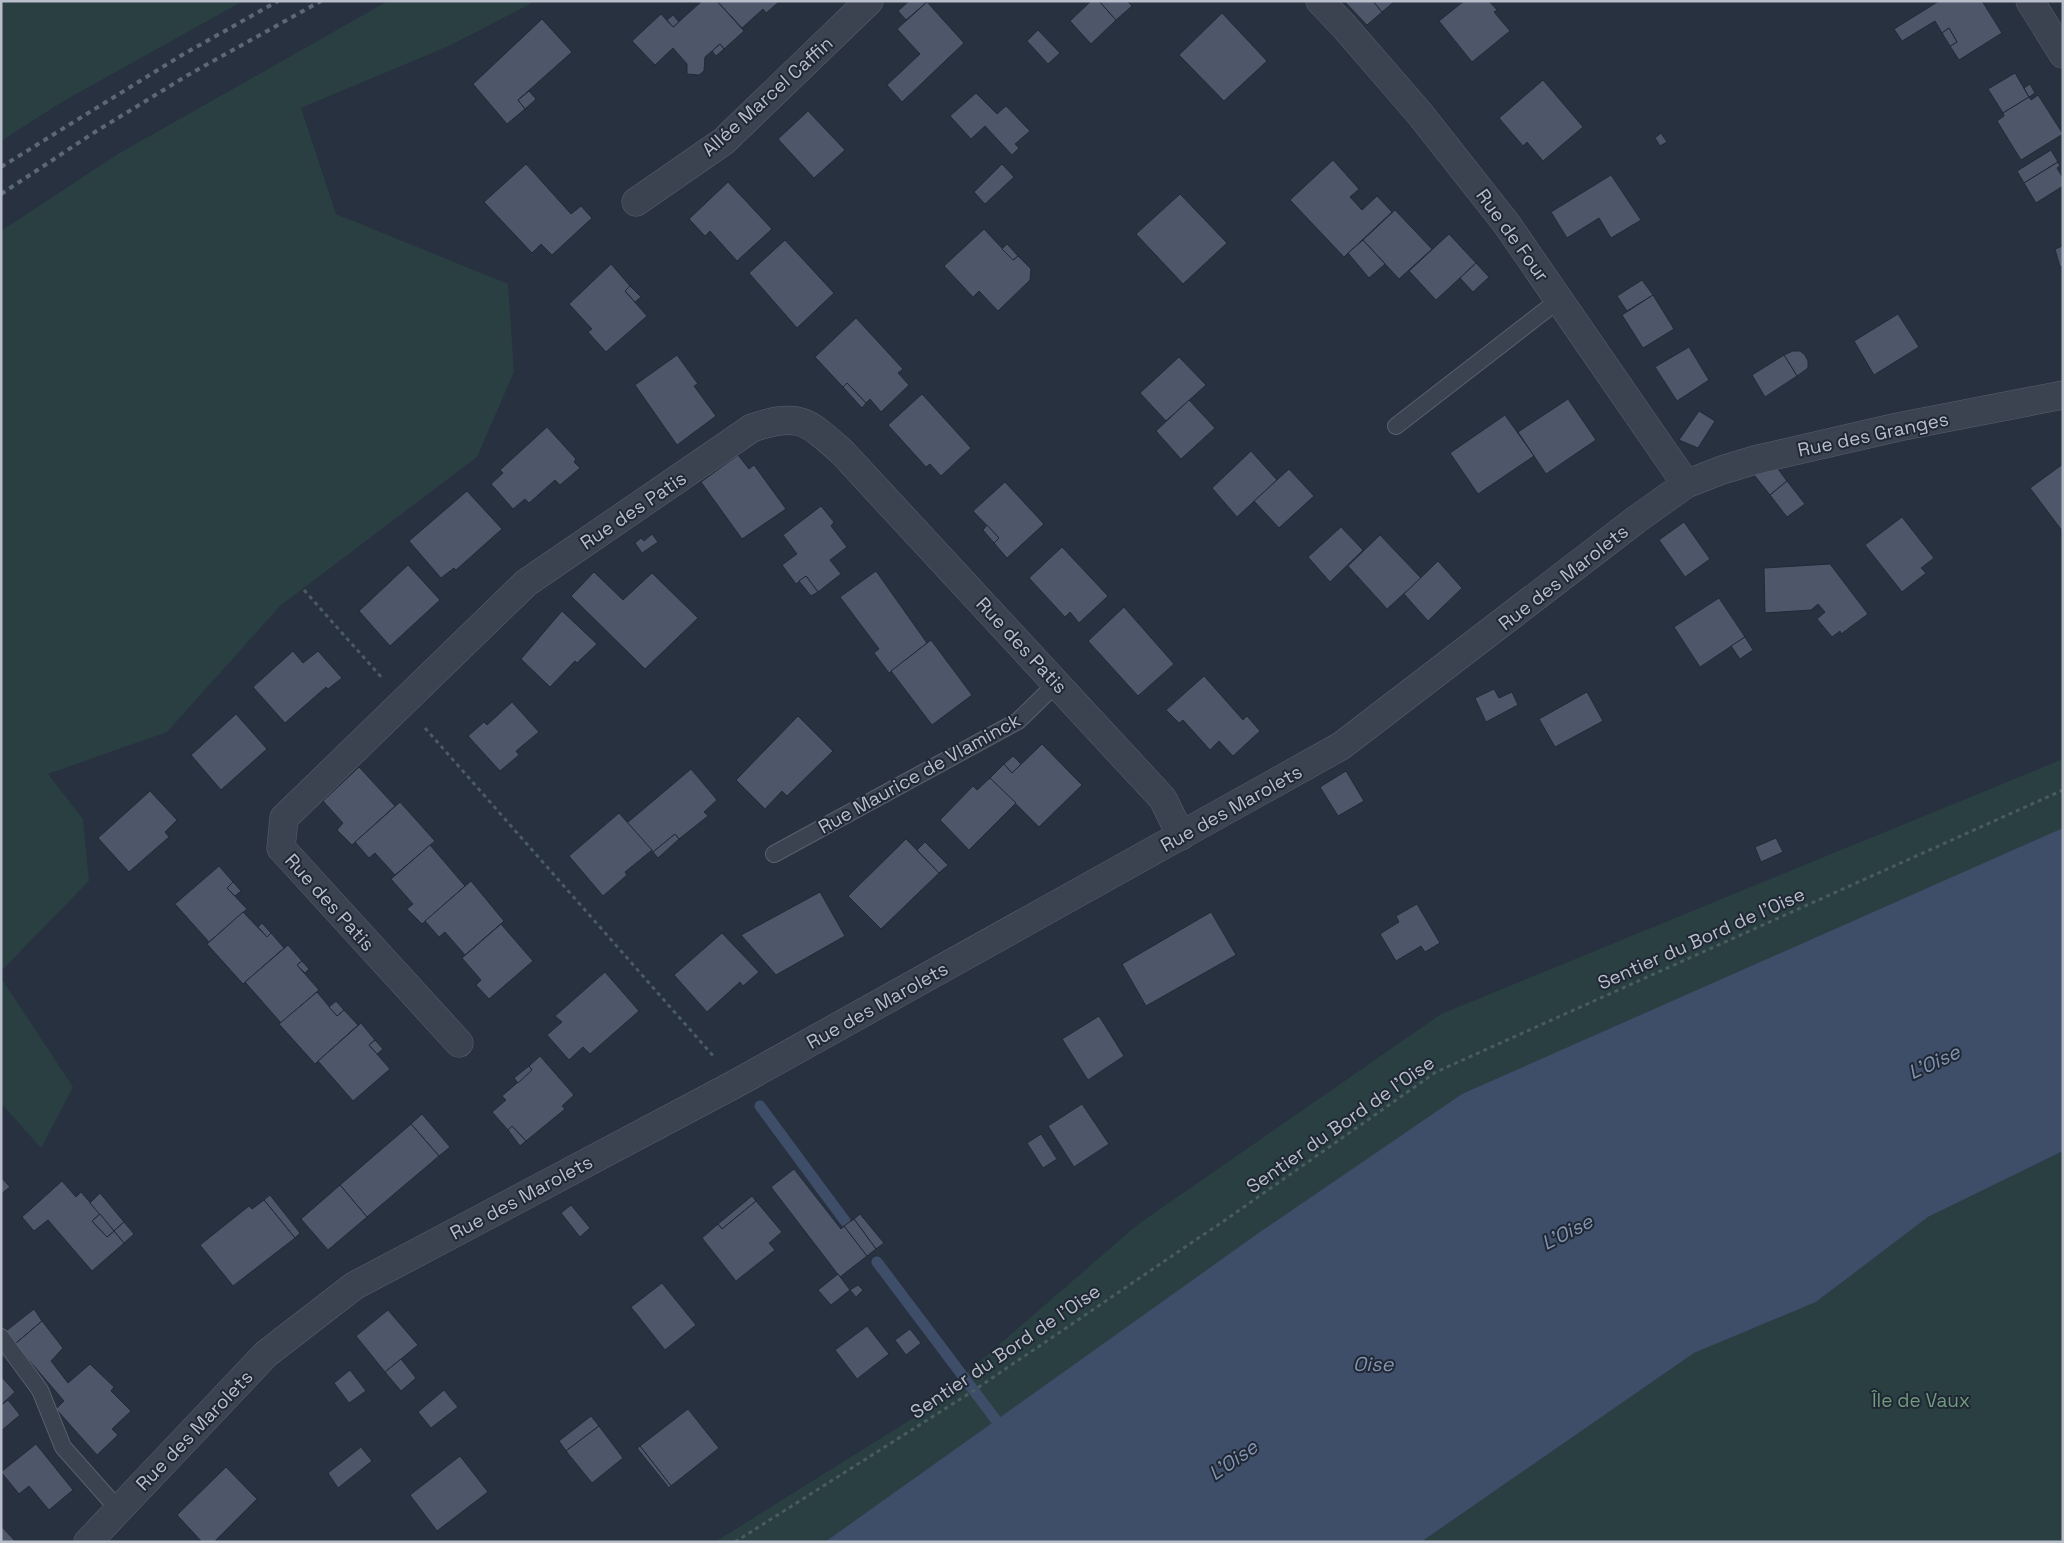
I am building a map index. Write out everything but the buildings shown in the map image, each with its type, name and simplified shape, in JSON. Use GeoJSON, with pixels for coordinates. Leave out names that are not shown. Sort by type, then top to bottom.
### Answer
{"type":"FeatureCollection","features":[{"type":"Feature","properties":{"kind":"street","name":"Allée Marcel Caffin"},"geometry":{"type":"LineString","coordinates":[[636,202],[724,141],[869,1]]}},
{"type":"Feature","properties":{"kind":"street","name":"Rue de Four"},"geometry":{"type":"LineString","coordinates":[[1320,1],[1343,24],[1420,114],[1506,223],[1686,484]]}},
{"type":"Feature","properties":{"kind":"street"},"geometry":{"type":"LineString","coordinates":[[2030,1],[2063,54]]}},
{"type":"Feature","properties":{"kind":"street","name":"Rue des Granges"},"geometry":{"type":"LineString","coordinates":[[1686,484],[1722,470],[1765,458],[1898,427],[2063,395]]}},
{"type":"Feature","properties":{"kind":"street","name":"Rue des Patis"},"geometry":{"type":"LineString","coordinates":[[459,1043],[281,848],[284,818],[526,583],[752,428],[773,421],[795,420],[816,430],[842,452],[1163,799],[1181,836]]}},
{"type":"Feature","properties":{"kind":"street","name":"Rue des Marolets"},"geometry":{"type":"LineString","coordinates":[[88,1542],[266,1354],[354,1286],[735,1084],[1341,746],[1637,519],[1686,484]]}},
{"type":"Feature","properties":{"kind":"lane"},"geometry":{"type":"LineString","coordinates":[[1396,426],[1560,299]]}},
{"type":"Feature","properties":{"kind":"lane","name":"Rue Maurice de Vlaminck"},"geometry":{"type":"LineString","coordinates":[[774,854],[1018,722],[1057,683]]}},
{"type":"Feature","properties":{"kind":"lane"},"geometry":{"type":"LineString","coordinates":[[1,1337],[40,1390],[63,1447],[118,1509]]}},
{"type":"Feature","properties":{"kind":"path"},"geometry":{"type":"LineString","coordinates":[[304,590],[719,1063],[735,1084]]}},
{"type":"Feature","properties":{"kind":"path","name":"Sentier du Bord de l'Oise"},"geometry":{"type":"LineString","coordinates":[[735,1542],[973,1391],[1231,1216],[1436,1072],[2063,790]]}},
{"type":"Feature","properties":{"kind":"green space"},"geometry":{"type":"Polygon","coordinates":[[[1,1],[243,1],[62,102],[1,141],[1,1]]]}},
{"type":"Feature","properties":{"kind":"green space"},"geometry":{"type":"Polygon","coordinates":[[[388,1],[536,1],[451,45],[301,108],[336,214],[508,284],[514,372],[477,457],[280,606],[167,732],[48,774],[83,819],[89,881],[1,971],[1,231],[118,154],[388,1]]]}},
{"type":"Feature","properties":{"kind":"green space"},"geometry":{"type":"Polygon","coordinates":[[[2063,759],[2063,829],[825,1542],[715,1542],[918,1415],[1137,1225],[1441,1014],[2063,759]]]}},
{"type":"Feature","properties":{"kind":"green space"},"geometry":{"type":"Polygon","coordinates":[[[1,978],[73,1087],[41,1148],[1,1103],[1,978]]]}},
{"type":"Feature","properties":{"kind":"green space","name":"Île de Vaux"},"geometry":{"type":"Polygon","coordinates":[[[2063,1151],[2063,1542],[1421,1542],[1694,1353],[1816,1302],[1928,1217],[2063,1151]]]}},
{"type":"Feature","properties":{"kind":"water","name":"Oise"},"geometry":{"type":"Polygon","coordinates":[[[2063,828],[2063,1151],[1928,1217],[1816,1302],[1694,1353],[1421,1542],[825,1542],[1260,1232],[1462,1094],[2063,828]]]}},
{"type":"Feature","properties":{"kind":"waterway"},"geometry":{"type":"LineString","coordinates":[[760,1106],[845,1221]]}},
{"type":"Feature","properties":{"kind":"waterway"},"geometry":{"type":"LineString","coordinates":[[877,1262],[996,1420]]}},
{"type":"Feature","properties":{"kind":"railway"},"geometry":{"type":"LineString","coordinates":[[1,167],[182,55],[278,1]]}},
{"type":"Feature","properties":{"kind":"railway"},"geometry":{"type":"LineString","coordinates":[[1,194],[95,132],[188,75],[321,1]]}},
{"type":"Feature","properties":{"kind":"water label","name":"L'Oise"},"geometry":{"type":"Point","coordinates":[1934,1062]}},
{"type":"Feature","properties":{"kind":"water label","name":"L'Oise"},"geometry":{"type":"Point","coordinates":[1567,1232]}},
{"type":"Feature","properties":{"kind":"water label","name":"L'Oise"},"geometry":{"type":"Point","coordinates":[1233,1460]}}]}
